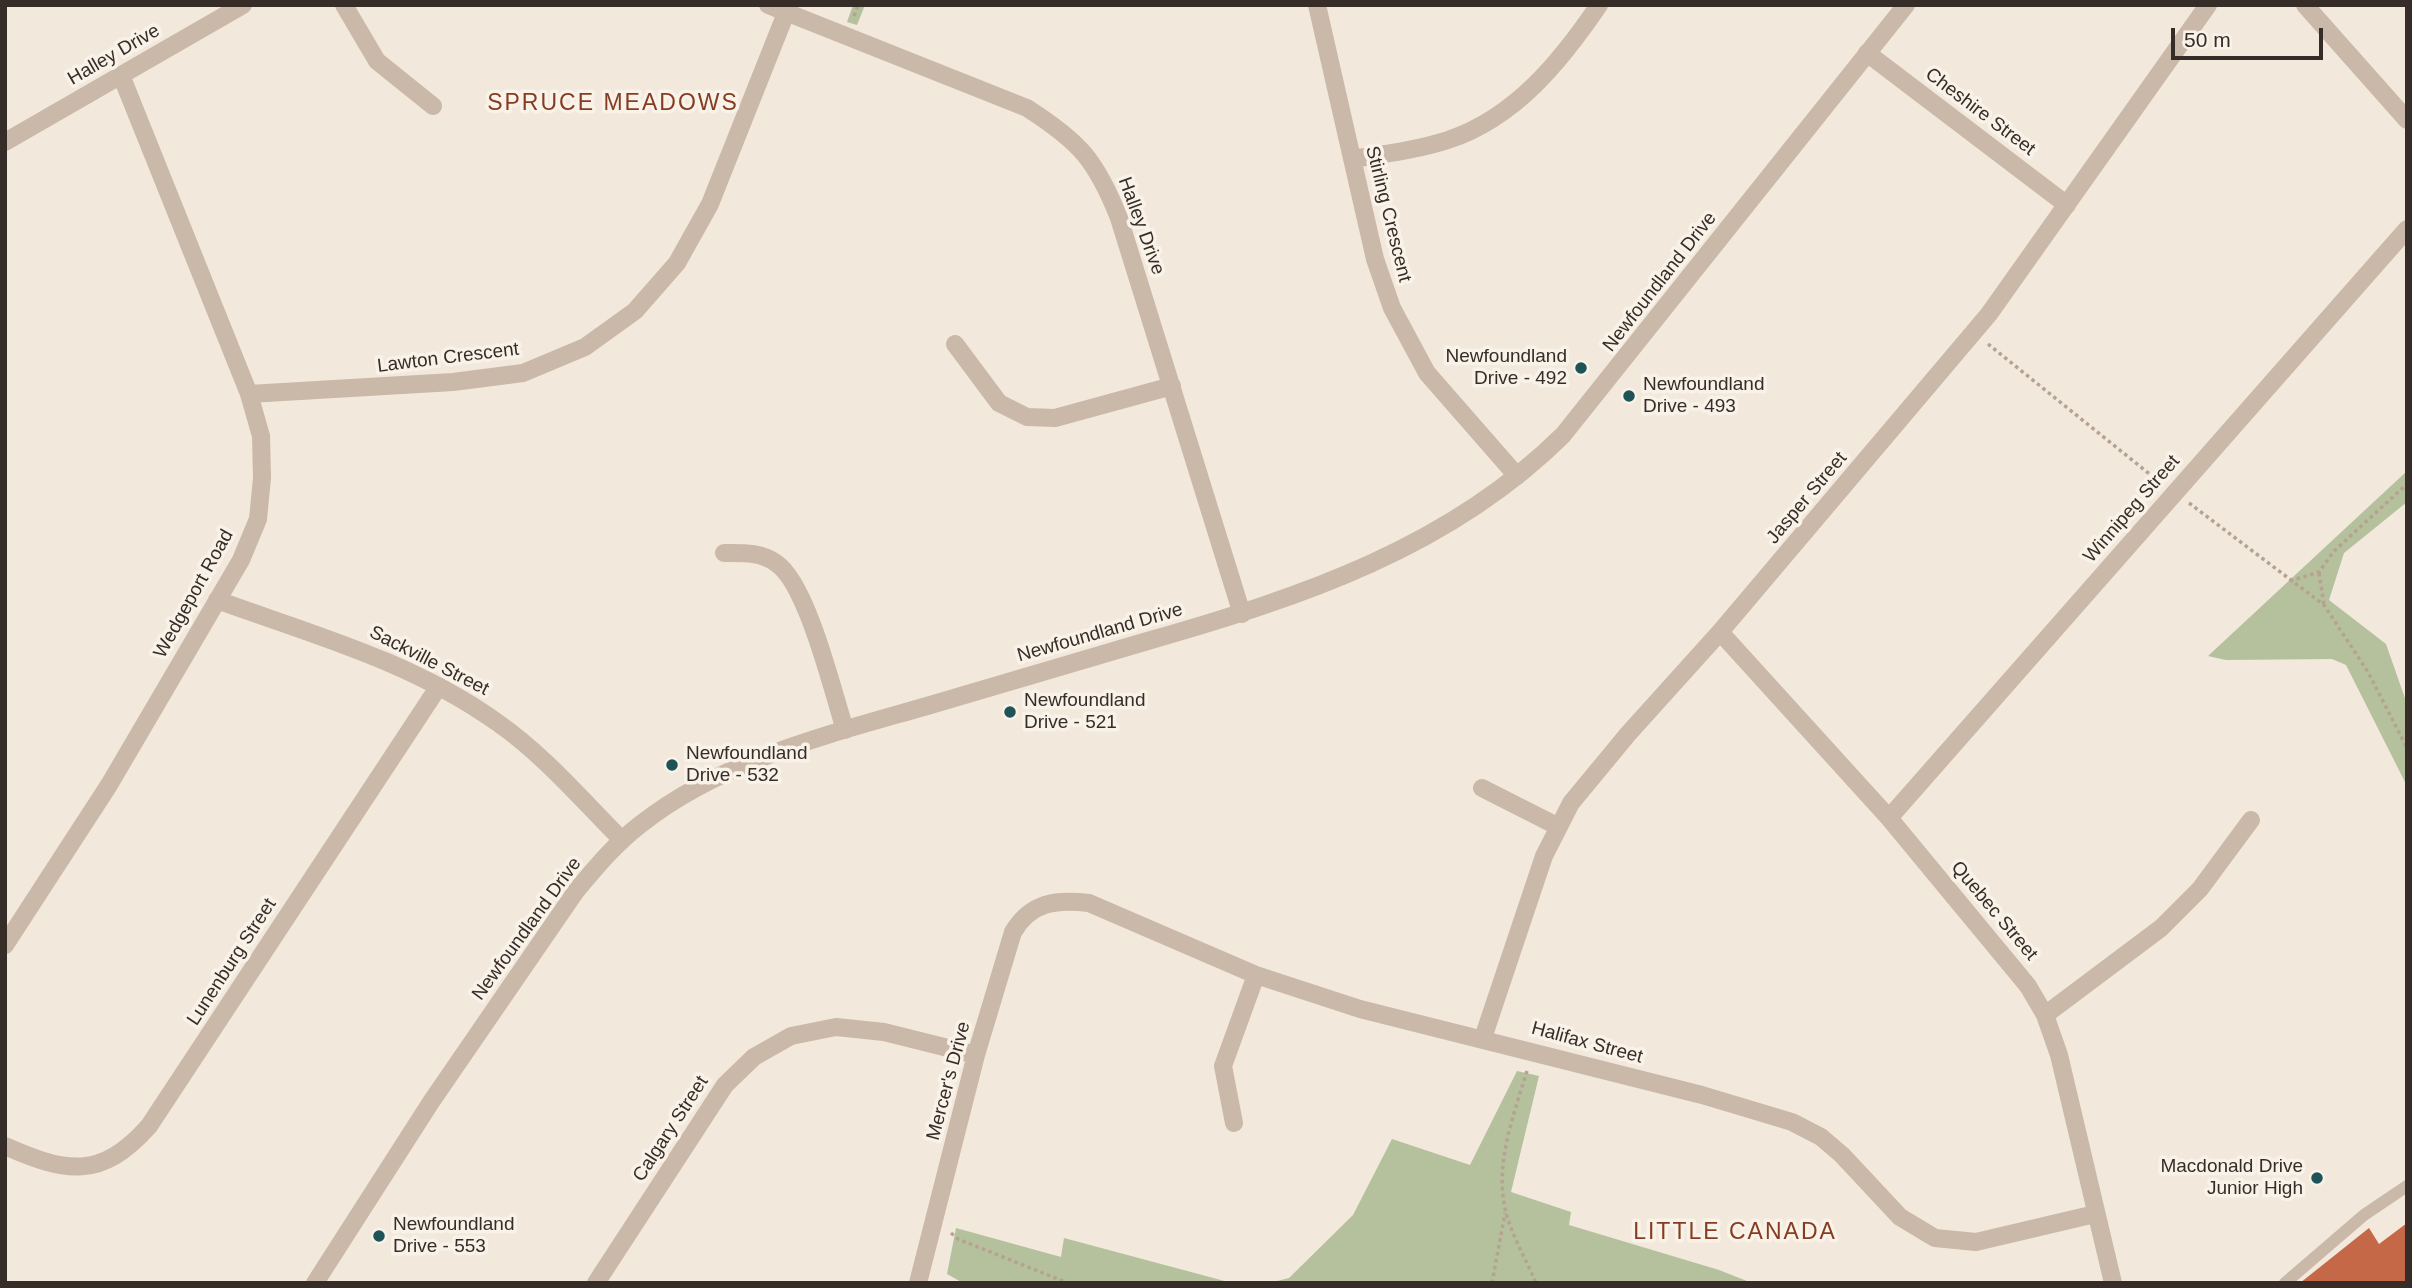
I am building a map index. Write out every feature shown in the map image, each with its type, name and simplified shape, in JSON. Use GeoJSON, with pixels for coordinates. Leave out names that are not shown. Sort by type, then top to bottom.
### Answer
{"type":"FeatureCollection","features":[{"type":"Feature","properties":{"kind":"street","name":"Halley Drive"},"geometry":{"type":"LineString","coordinates":[[5,142],[243,5]]}},
{"type":"Feature","properties":{"kind":"street"},"geometry":{"type":"LineString","coordinates":[[344,5],[377,61],[433,106]]}},
{"type":"Feature","properties":{"kind":"street","name":"Halley Drive"},"geometry":{"type":"LineString","coordinates":[[768,5],[1027,108],[1066,132],[1086,154],[1103,180],[1172,386],[1242,614]]}},
{"type":"Feature","properties":{"kind":"street","name":"Stirling Crescent"},"geometry":{"type":"LineString","coordinates":[[1317,5],[1375,259],[1392,308],[1427,373],[1517,476]]}},
{"type":"Feature","properties":{"kind":"street"},"geometry":{"type":"LineString","coordinates":[[1352,159],[1432,145],[1488,120],[1525,94],[1548,72],[1570,47],[1599,5]]}},
{"type":"Feature","properties":{"kind":"street","name":"Newfoundland Drive"},"geometry":{"type":"LineString","coordinates":[[315,1283],[431,1102],[576,891],[622,840],[663,808],[713,779],[845,730],[1242,614],[1383,560],[1464,516],[1517,476],[1563,435],[1906,5]]}},
{"type":"Feature","properties":{"kind":"street","name":"Jasper Street"},"geometry":{"type":"LineString","coordinates":[[1483,1038],[1544,856],[1571,803],[1628,733],[1720,632],[1989,314],[2208,5]]}},
{"type":"Feature","properties":{"kind":"street"},"geometry":{"type":"LineString","coordinates":[[2305,5],[2407,120]]}},
{"type":"Feature","properties":{"kind":"street","name":"Lawton Crescent"},"geometry":{"type":"LineString","coordinates":[[249,394],[453,382],[523,373],[585,347],[635,310],[677,263],[710,204],[786,13]]}},
{"type":"Feature","properties":{"kind":"street","name":"Cheshire Street"},"geometry":{"type":"LineString","coordinates":[[1867,53],[2067,205]]}},
{"type":"Feature","properties":{"kind":"street","name":"Wedgeport Road"},"geometry":{"type":"LineString","coordinates":[[5,944],[109,785],[241,560],[258,519],[262,478],[261,436],[249,394],[121,75]]}},
{"type":"Feature","properties":{"kind":"street","name":"Winnipeg Street"},"geometry":{"type":"LineString","coordinates":[[1889,818],[2407,229]]}},
{"type":"Feature","properties":{"kind":"street"},"geometry":{"type":"LineString","coordinates":[[955,344],[999,402],[1027,417],[1055,418],[1172,386]]}},
{"type":"Feature","properties":{"kind":"street"},"geometry":{"type":"LineString","coordinates":[[724,553],[765,557],[787,572],[805,606],[845,730]]}},
{"type":"Feature","properties":{"kind":"street","name":"Sackville Street"},"geometry":{"type":"LineString","coordinates":[[217,600],[348,643],[439,686],[501,725],[622,840]]}},
{"type":"Feature","properties":{"kind":"street","name":"Quebec Street"},"geometry":{"type":"LineString","coordinates":[[1720,632],[1889,818],[2006,957],[2045,1015],[2059,1055],[2113,1283]]}},
{"type":"Feature","properties":{"kind":"street","name":"Lunenburg Street"},"geometry":{"type":"LineString","coordinates":[[5,1146],[47,1165],[81,1167],[118,1155],[134,1143],[149,1126],[439,686]]}},
{"type":"Feature","properties":{"kind":"street"},"geometry":{"type":"LineString","coordinates":[[1482,788],[1557,826]]}},
{"type":"Feature","properties":{"kind":"street"},"geometry":{"type":"LineString","coordinates":[[2045,1015],[2161,928],[2200,889],[2251,820]]}},
{"type":"Feature","properties":{"kind":"street","name":"Halifax Street"},"geometry":{"type":"LineString","coordinates":[[1042,904],[1065,900],[1089,903],[1256,975],[1360,1009],[1702,1095],[1792,1122],[1821,1137],[1842,1155],[1900,1217],[1935,1238],[1976,1242],[2095,1214]]}},
{"type":"Feature","properties":{"kind":"street","name":"Mercer's Drive"},"geometry":{"type":"LineString","coordinates":[[918,1283],[976,1055],[1013,932],[1022,917],[1042,904]]}},
{"type":"Feature","properties":{"kind":"street"},"geometry":{"type":"LineString","coordinates":[[1234,1123],[1223,1066],[1256,975]]}},
{"type":"Feature","properties":{"kind":"street","name":"Calgary Street"},"geometry":{"type":"LineString","coordinates":[[596,1283],[725,1084],[754,1057],[791,1037],[836,1027],[884,1032],[976,1055]]}},
{"type":"Feature","properties":{"kind":"lane"},"geometry":{"type":"LineString","coordinates":[[2285,1283],[2364,1215],[2407,1186]]}},
{"type":"Feature","properties":{"kind":"path"},"geometry":{"type":"LineString","coordinates":[[854,16],[858,5]]}},
{"type":"Feature","properties":{"kind":"path"},"geometry":{"type":"LineString","coordinates":[[1988,344],[2157,480]]}},
{"type":"Feature","properties":{"kind":"path"},"geometry":{"type":"LineString","coordinates":[[2290,581],[2319,572],[2334,551],[2407,484]]}},
{"type":"Feature","properties":{"kind":"path"},"geometry":{"type":"LineString","coordinates":[[2189,503],[2325,605]]}},
{"type":"Feature","properties":{"kind":"path"},"geometry":{"type":"LineString","coordinates":[[2319,572],[2325,605],[2368,672],[2407,748]]}},
{"type":"Feature","properties":{"kind":"path"},"geometry":{"type":"LineString","coordinates":[[1527,1070],[1508,1133],[1502,1186],[1505,1211],[1536,1283]]}},
{"type":"Feature","properties":{"kind":"path"},"geometry":{"type":"LineString","coordinates":[[1492,1283],[1505,1211]]}},
{"type":"Feature","properties":{"kind":"path"},"geometry":{"type":"LineString","coordinates":[[951,1233],[958,1239],[1068,1283]]}},
{"type":"Feature","properties":{"kind":"path"},"geometry":{"type":"LineString","coordinates":[[949,1239],[958,1239]]}},
{"type":"Feature","properties":{"kind":"green space"},"geometry":{"type":"Polygon","coordinates":[[[853,5],[865,5],[857,25],[847,22],[853,5]]]}},
{"type":"Feature","properties":{"kind":"green space"},"geometry":{"type":"Polygon","coordinates":[[[2407,471],[2407,502],[2344,553],[2329,600],[2386,644],[2407,704],[2407,786],[2346,665],[2332,659],[2226,660],[2208,656],[2407,471]]]}},
{"type":"Feature","properties":{"kind":"green space"},"geometry":{"type":"Polygon","coordinates":[[[1517,1071],[1539,1076],[1511,1192],[1571,1212],[1569,1225],[1719,1270],[1752,1283],[1269,1283],[1289,1278],[1353,1215],[1392,1139],[1470,1165],[1517,1071]]]}},
{"type":"Feature","properties":{"kind":"green space"},"geometry":{"type":"Polygon","coordinates":[[[956,1228],[1061,1257],[1064,1238],[1232,1283],[963,1283],[947,1274],[956,1228]]]}},
{"type":"Feature","properties":{"kind":"building"},"geometry":{"type":"Polygon","coordinates":[[[2407,1223],[2407,1283],[2300,1283],[2369,1228],[2379,1244],[2407,1223]]]}},
{"type":"Feature","properties":{"kind":"place","name":"Newfoundland Drive - 492"},"geometry":{"type":"Point","coordinates":[1581,368]}},
{"type":"Feature","properties":{"kind":"place","name":"Newfoundland Drive - 493"},"geometry":{"type":"Point","coordinates":[1629,396]}},
{"type":"Feature","properties":{"kind":"place","name":"Newfoundland Drive - 521"},"geometry":{"type":"Point","coordinates":[1010,712]}},
{"type":"Feature","properties":{"kind":"place","name":"Newfoundland Drive - 532"},"geometry":{"type":"Point","coordinates":[672,765]}},
{"type":"Feature","properties":{"kind":"place","name":"Macdonald Drive Junior High"},"geometry":{"type":"Point","coordinates":[2317,1178]}},
{"type":"Feature","properties":{"kind":"place","name":"Newfoundland Drive - 553"},"geometry":{"type":"Point","coordinates":[379,1236]}},
{"type":"Feature","properties":{"kind":"district","name":"SPRUCE MEADOWS"},"geometry":{"type":"Point","coordinates":[613,104]}},
{"type":"Feature","properties":{"kind":"district","name":"LITTLE CANADA"},"geometry":{"type":"Point","coordinates":[1735,1233]}}]}
